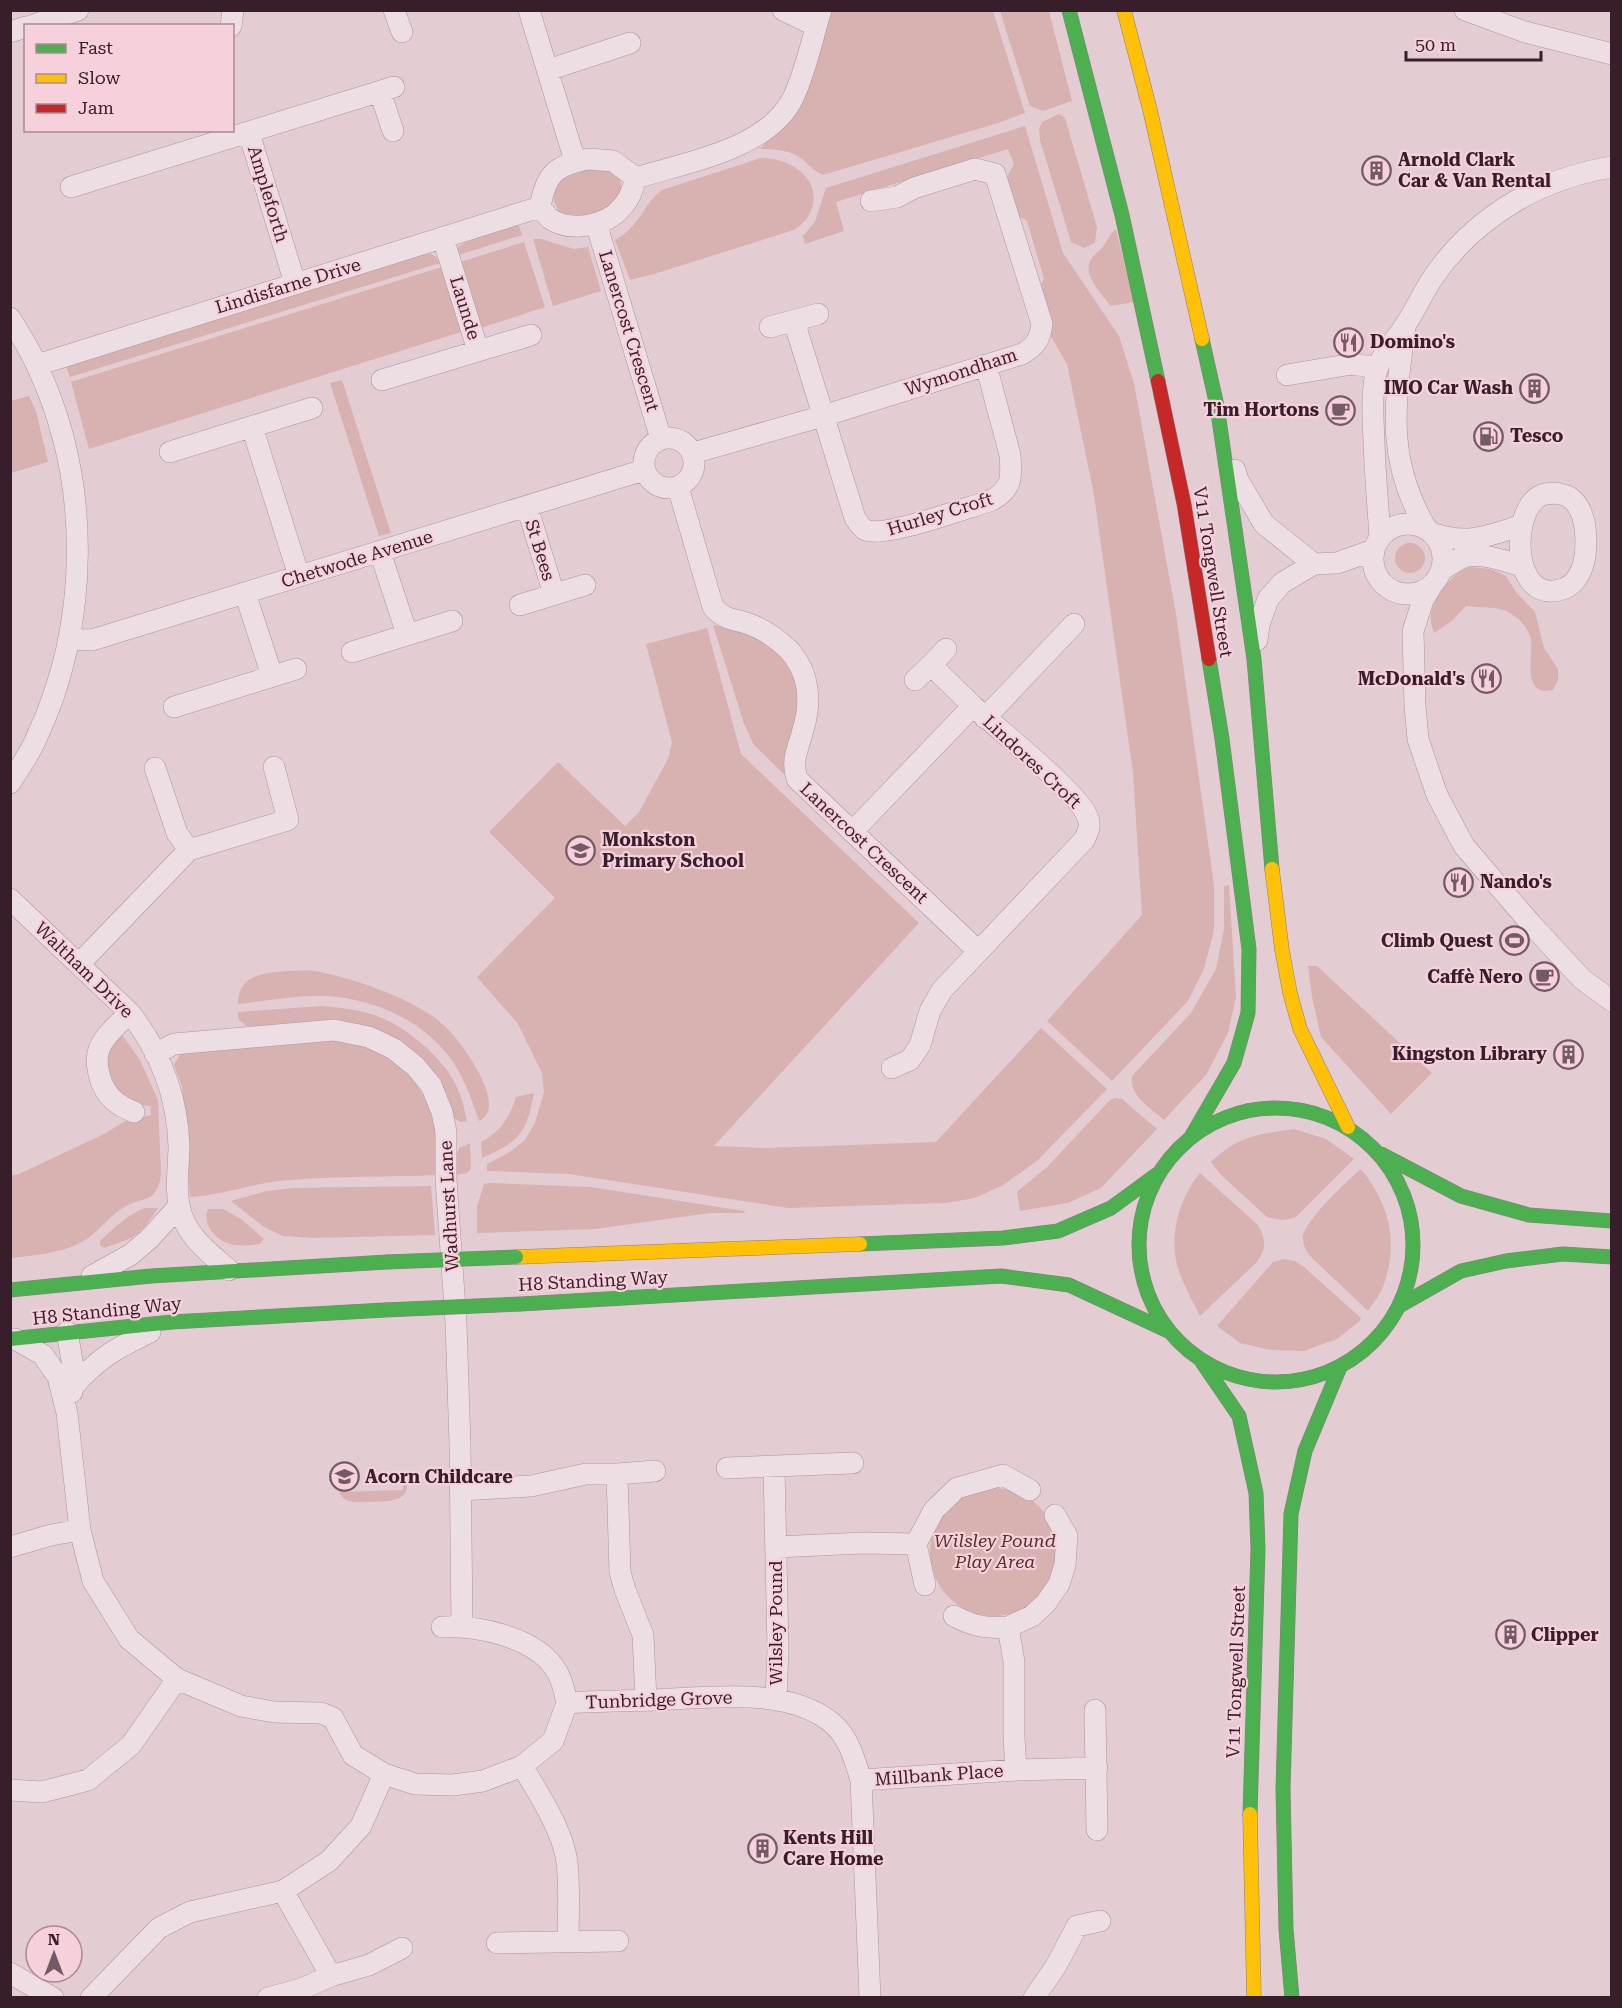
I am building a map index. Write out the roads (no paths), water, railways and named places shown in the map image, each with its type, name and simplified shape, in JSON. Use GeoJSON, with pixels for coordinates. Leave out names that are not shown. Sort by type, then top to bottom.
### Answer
{"type":"FeatureCollection","features":[{"type":"Feature","properties":{"kind":"highway","name":"V11 Tongwell Street"},"geometry":{"type":"LineString","coordinates":[[1069,10],[1122,215],[1184,504],[1222,739],[1249,949],[1248,1013],[1234,1064],[1191,1137]]}},
{"type":"Feature","properties":{"kind":"highway","name":"V11 Tongwell Street"},"geometry":{"type":"LineString","coordinates":[[1124,10],[1150,110],[1217,406],[1254,659],[1271,856],[1282,950],[1290,993],[1300,1029],[1348,1127]]}},
{"type":"Feature","properties":{"kind":"highway"},"geometry":{"type":"LineString","coordinates":[[1136,53],[1142,20]]}},
{"type":"Feature","properties":{"kind":"highway"},"geometry":{"type":"LineString","coordinates":[[1379,1154],[1401,1187],[1413,1226],[1413,1266],[1401,1305],[1390,1324],[1365,1350],[1340,1367],[1306,1380],[1270,1383],[1234,1376],[1201,1361],[1168,1331],[1147,1295],[1138,1254],[1142,1212],[1160,1171],[1191,1137],[1227,1116],[1268,1107],[1309,1111],[1348,1127],[1379,1154],[1461,1196],[1528,1215],[1611,1221]]}},
{"type":"Feature","properties":{"kind":"highway","name":"H8 Standing Way"},"geometry":{"type":"LineString","coordinates":[[10,1290],[83,1281],[228,1270],[1003,1238],[1058,1231],[1111,1208],[1160,1171]]}},
{"type":"Feature","properties":{"kind":"highway"},"geometry":{"type":"LineString","coordinates":[[1401,1305],[1461,1271],[1506,1261],[1563,1254],[1611,1257]]}},
{"type":"Feature","properties":{"kind":"highway","name":"H8 Standing Way"},"geometry":{"type":"LineString","coordinates":[[12,1339],[172,1322],[1001,1276],[1069,1286],[1168,1331]]}},
{"type":"Feature","properties":{"kind":"highway","name":"V11 Tongwell Street"},"geometry":{"type":"LineString","coordinates":[[1201,1361],[1239,1416],[1256,1493],[1258,1549],[1250,1794],[1254,1998]]}},
{"type":"Feature","properties":{"kind":"highway"},"geometry":{"type":"LineString","coordinates":[[1292,1998],[1286,1929],[1282,1789],[1291,1514],[1305,1451],[1340,1367]]}},
{"type":"Feature","properties":{"kind":"street"},"geometry":{"type":"LineString","coordinates":[[37,24],[78,10]]}},
{"type":"Feature","properties":{"kind":"street"},"geometry":{"type":"LineString","coordinates":[[394,10],[402,32]]}},
{"type":"Feature","properties":{"kind":"street"},"geometry":{"type":"LineString","coordinates":[[529,10],[575,161]]}},
{"type":"Feature","properties":{"kind":"street"},"geometry":{"type":"LineString","coordinates":[[636,178],[613,161],[589,159],[575,161],[566,164],[547,179],[540,207],[549,218],[563,223],[578,226],[596,223],[609,218],[624,205],[636,178],[710,156],[739,145],[762,132],[781,116],[792,99],[806,62],[818,18],[783,10]]}},
{"type":"Feature","properties":{"kind":"street"},"geometry":{"type":"LineString","coordinates":[[1465,10],[1525,32],[1611,54]]}},
{"type":"Feature","properties":{"kind":"street"},"geometry":{"type":"LineString","coordinates":[[548,70],[630,44]]}},
{"type":"Feature","properties":{"kind":"street","name":"Ampleforth"},"geometry":{"type":"LineString","coordinates":[[296,283],[249,133],[387,89],[393,131]]}},
{"type":"Feature","properties":{"kind":"street"},"geometry":{"type":"LineString","coordinates":[[71,187],[249,133]]}},
{"type":"Feature","properties":{"kind":"street"},"geometry":{"type":"LineString","coordinates":[[1413,631],[1387,586],[1375,571],[1373,561],[1377,544],[1374,398],[1378,368],[1386,351],[1405,326],[1434,276],[1471,233],[1516,201],[1553,181],[1611,167]]}},
{"type":"Feature","properties":{"kind":"street","name":"Wymondham"},"geometry":{"type":"LineString","coordinates":[[693,453],[823,416],[1022,354],[1034,347],[1040,337],[1042,324],[995,174],[975,169],[914,188],[897,197],[871,201]]}},
{"type":"Feature","properties":{"kind":"street","name":"Lindisfarne Drive"},"geometry":{"type":"LineString","coordinates":[[37,364],[540,207]]}},
{"type":"Feature","properties":{"kind":"street","name":"Lanercost Crescent"},"geometry":{"type":"LineString","coordinates":[[596,223],[661,439]]}},
{"type":"Feature","properties":{"kind":"street","name":"Launde"},"geometry":{"type":"LineString","coordinates":[[382,380],[478,351],[443,238]]}},
{"type":"Feature","properties":{"kind":"street"},"geometry":{"type":"LineString","coordinates":[[770,327],[818,314]]}},
{"type":"Feature","properties":{"kind":"street"},"geometry":{"type":"LineString","coordinates":[[10,318],[37,364],[56,417],[71,474],[77,534],[77,579],[69,639],[50,705],[35,741],[10,783]]}},
{"type":"Feature","properties":{"kind":"street"},"geometry":{"type":"LineString","coordinates":[[794,321],[823,416]]}},
{"type":"Feature","properties":{"kind":"street"},"geometry":{"type":"LineString","coordinates":[[1405,326],[1395,399],[1399,464],[1416,510],[1443,551],[1444,561],[1423,600],[1413,631],[1414,706],[1418,739],[1437,795],[1464,846],[1582,979],[1611,1001]]}},
{"type":"Feature","properties":{"kind":"street"},"geometry":{"type":"LineString","coordinates":[[478,351],[531,335]]}},
{"type":"Feature","properties":{"kind":"street"},"geometry":{"type":"LineString","coordinates":[[1287,375],[1352,364],[1378,368]]}},
{"type":"Feature","properties":{"kind":"street","name":"Hurley Croft"},"geometry":{"type":"LineString","coordinates":[[823,416],[855,518],[864,529],[876,532],[895,529],[990,501],[1002,495],[1009,484],[1011,470],[1010,455],[986,365]]}},
{"type":"Feature","properties":{"kind":"street"},"geometry":{"type":"LineString","coordinates":[[1217,406],[1238,480],[1248,498],[1264,524],[1314,564]]}},
{"type":"Feature","properties":{"kind":"street"},"geometry":{"type":"LineString","coordinates":[[170,452],[312,408]]}},
{"type":"Feature","properties":{"kind":"street"},"geometry":{"type":"LineString","coordinates":[[252,427],[299,576]]}},
{"type":"Feature","properties":{"kind":"street"},"geometry":{"type":"LineString","coordinates":[[669,438],[683,442],[693,453],[694,470],[685,483],[678,487],[661,488],[648,478],[644,470],[645,454],[661,439],[669,438]]}},
{"type":"Feature","properties":{"kind":"street","name":"Chetwode Avenue"},"geometry":{"type":"LineString","coordinates":[[69,639],[92,640],[644,470]]}},
{"type":"Feature","properties":{"kind":"street","name":"Lanercost Crescent"},"geometry":{"type":"LineString","coordinates":[[678,487],[713,607],[722,616],[755,626],[778,640],[802,668],[808,687],[807,710],[804,730],[794,758],[793,767],[796,779],[978,951]]}},
{"type":"Feature","properties":{"kind":"street"},"geometry":{"type":"LineString","coordinates":[[1556,493],[1569,497],[1578,507],[1584,523],[1587,545],[1584,564],[1569,587],[1555,592],[1543,590],[1529,580],[1522,566],[1520,543],[1522,525],[1530,506],[1541,495],[1556,493]]}},
{"type":"Feature","properties":{"kind":"street","name":"St Bees"},"geometry":{"type":"LineString","coordinates":[[527,507],[554,594]]}},
{"type":"Feature","properties":{"kind":"street"},"geometry":{"type":"LineString","coordinates":[[1254,659],[1260,625],[1268,599],[1282,583],[1314,564],[1337,563],[1377,544],[1396,525],[1417,524],[1450,539],[1478,540],[1522,525]]}},
{"type":"Feature","properties":{"kind":"street"},"geometry":{"type":"LineString","coordinates":[[380,552],[407,634]]}},
{"type":"Feature","properties":{"kind":"street"},"geometry":{"type":"LineString","coordinates":[[1337,563],[1387,586],[1413,594],[1461,558],[1496,558],[1522,566]]}},
{"type":"Feature","properties":{"kind":"street","name":"St Bees"},"geometry":{"type":"LineString","coordinates":[[520,605],[585,585]]}},
{"type":"Feature","properties":{"kind":"street"},"geometry":{"type":"LineString","coordinates":[[246,593],[272,676]]}},
{"type":"Feature","properties":{"kind":"street"},"geometry":{"type":"LineString","coordinates":[[352,652],[452,621]]}},
{"type":"Feature","properties":{"kind":"street"},"geometry":{"type":"LineString","coordinates":[[931,665],[979,712],[1074,624]]}},
{"type":"Feature","properties":{"kind":"street"},"geometry":{"type":"LineString","coordinates":[[915,680],[946,649]]}},
{"type":"Feature","properties":{"kind":"street"},"geometry":{"type":"LineString","coordinates":[[174,707],[296,669]]}},
{"type":"Feature","properties":{"kind":"street","name":"Lindores Croft"},"geometry":{"type":"LineString","coordinates":[[852,832],[979,712],[1076,799],[1089,819],[1089,829],[1084,840],[978,951]]}},
{"type":"Feature","properties":{"kind":"street"},"geometry":{"type":"LineString","coordinates":[[79,964],[189,850],[288,820],[274,767]]}},
{"type":"Feature","properties":{"kind":"street"},"geometry":{"type":"LineString","coordinates":[[155,768],[177,833],[189,850]]}},
{"type":"Feature","properties":{"kind":"street","name":"Waltham Drive"},"geometry":{"type":"LineString","coordinates":[[10,899],[130,1013],[144,1031],[171,1087],[178,1143],[179,1206]]}},
{"type":"Feature","properties":{"kind":"street"},"geometry":{"type":"LineString","coordinates":[[892,1068],[910,1060],[920,1045],[930,1011],[942,990],[978,951]]}},
{"type":"Feature","properties":{"kind":"street"},"geometry":{"type":"LineString","coordinates":[[130,1013],[102,1042],[98,1060],[98,1075],[116,1103],[134,1112]]}},
{"type":"Feature","properties":{"kind":"street","name":"Wadhurst Lane"},"geometry":{"type":"LineString","coordinates":[[155,1054],[174,1044],[334,1030],[369,1037],[394,1049],[415,1066],[430,1085],[442,1112],[446,1132],[446,1179],[456,1323],[461,1490],[452,1626],[489,1631],[512,1639],[546,1658],[564,1686],[567,1703]]}},
{"type":"Feature","properties":{"kind":"street"},"geometry":{"type":"LineString","coordinates":[[83,1281],[130,1255],[149,1239],[179,1206],[188,1227],[199,1244],[228,1270]]}},
{"type":"Feature","properties":{"kind":"street"},"geometry":{"type":"LineString","coordinates":[[72,1388],[97,1361],[121,1346],[172,1322]]}},
{"type":"Feature","properties":{"kind":"street","name":"Tunbridge Grove"},"geometry":{"type":"LineString","coordinates":[[67,1332],[73,1366],[67,1413]]}},
{"type":"Feature","properties":{"kind":"street","name":"Tunbridge Grove"},"geometry":{"type":"LineString","coordinates":[[12,1339],[43,1355],[58,1377],[67,1413],[80,1530],[93,1581],[129,1639],[177,1679],[241,1706],[274,1712],[321,1713],[333,1718],[353,1755],[384,1774],[416,1784],[453,1785],[490,1779],[522,1766],[553,1741],[567,1703],[729,1697],[776,1700],[802,1705],[833,1724],[850,1747],[861,1780],[870,1998]]}},
{"type":"Feature","properties":{"kind":"street"},"geometry":{"type":"LineString","coordinates":[[727,1468],[853,1464]]}},
{"type":"Feature","properties":{"kind":"street","name":"Wilsley Pound"},"geometry":{"type":"LineString","coordinates":[[774,1467],[778,1649],[776,1700]]}},
{"type":"Feature","properties":{"kind":"street"},"geometry":{"type":"LineString","coordinates":[[461,1490],[531,1486],[586,1474],[655,1471]]}},
{"type":"Feature","properties":{"kind":"street"},"geometry":{"type":"LineString","coordinates":[[617,1474],[620,1572],[643,1635],[646,1700]]}},
{"type":"Feature","properties":{"kind":"street"},"geometry":{"type":"LineString","coordinates":[[925,1585],[916,1544],[934,1510],[957,1488],[1003,1475],[1030,1490]]}},
{"type":"Feature","properties":{"kind":"street"},"geometry":{"type":"LineString","coordinates":[[954,1616],[970,1624],[990,1629],[1008,1627],[1032,1616],[1046,1603],[1059,1584],[1065,1565],[1067,1536],[1055,1515]]}},
{"type":"Feature","properties":{"kind":"street"},"geometry":{"type":"LineString","coordinates":[[10,1547],[51,1535],[80,1530]]}},
{"type":"Feature","properties":{"kind":"street","name":"Wilsley Pound"},"geometry":{"type":"LineString","coordinates":[[776,1547],[863,1543],[916,1544]]}},
{"type":"Feature","properties":{"kind":"street","name":"Millbank Place"},"geometry":{"type":"LineString","coordinates":[[1008,1627],[1014,1662],[1016,1770]]}},
{"type":"Feature","properties":{"kind":"street"},"geometry":{"type":"LineString","coordinates":[[10,1790],[42,1792],[88,1780],[131,1745],[177,1679]]}},
{"type":"Feature","properties":{"kind":"street"},"geometry":{"type":"LineString","coordinates":[[1095,1710],[1097,1830]]}},
{"type":"Feature","properties":{"kind":"street"},"geometry":{"type":"LineString","coordinates":[[522,1766],[562,1842],[567,1862],[568,1942]]}},
{"type":"Feature","properties":{"kind":"street","name":"Millbank Place"},"geometry":{"type":"LineString","coordinates":[[861,1780],[1016,1770],[1097,1768]]}},
{"type":"Feature","properties":{"kind":"street"},"geometry":{"type":"LineString","coordinates":[[91,1998],[159,1928],[190,1912],[283,1891],[329,1861],[361,1826],[384,1774]]}},
{"type":"Feature","properties":{"kind":"street"},"geometry":{"type":"LineString","coordinates":[[283,1891],[331,1976]]}},
{"type":"Feature","properties":{"kind":"street"},"geometry":{"type":"LineString","coordinates":[[1034,1998],[1056,1966],[1077,1926],[1100,1921]]}},
{"type":"Feature","properties":{"kind":"street"},"geometry":{"type":"LineString","coordinates":[[497,1943],[618,1941]]}},
{"type":"Feature","properties":{"kind":"street"},"geometry":{"type":"LineString","coordinates":[[268,1998],[369,1965],[402,1948]]}},
{"type":"Feature","properties":{"kind":"street"},"geometry":{"type":"LineString","coordinates":[[10,1973],[53,1998]]}},
{"type":"Feature","properties":{"kind":"place","name":"Arnold Clark Car & Van Rental"},"geometry":{"type":"Point","coordinates":[1377,170]}},
{"type":"Feature","properties":{"kind":"place","name":"Domino's"},"geometry":{"type":"Point","coordinates":[1349,342]}},
{"type":"Feature","properties":{"kind":"place","name":"IMO Car Wash"},"geometry":{"type":"Point","coordinates":[1534,388]}},
{"type":"Feature","properties":{"kind":"place","name":"Tim Hortons"},"geometry":{"type":"Point","coordinates":[1340,410]}},
{"type":"Feature","properties":{"kind":"place","name":"Tesco"},"geometry":{"type":"Point","coordinates":[1489,436]}},
{"type":"Feature","properties":{"kind":"place","name":"McDonald's"},"geometry":{"type":"Point","coordinates":[1486,679]}},
{"type":"Feature","properties":{"kind":"place","name":"Monkston Primary School"},"geometry":{"type":"Point","coordinates":[581,850]}},
{"type":"Feature","properties":{"kind":"place","name":"Nando's"},"geometry":{"type":"Point","coordinates":[1459,882]}},
{"type":"Feature","properties":{"kind":"place","name":"Climb Quest"},"geometry":{"type":"Point","coordinates":[1514,941]}},
{"type":"Feature","properties":{"kind":"place","name":"Caffè Nero"},"geometry":{"type":"Point","coordinates":[1544,977]}},
{"type":"Feature","properties":{"kind":"place","name":"Kingston Library"},"geometry":{"type":"Point","coordinates":[1568,1054]}},
{"type":"Feature","properties":{"kind":"place","name":"Acorn Childcare"},"geometry":{"type":"Point","coordinates":[344,1477]}},
{"type":"Feature","properties":{"kind":"place","name":"Clipper"},"geometry":{"type":"Point","coordinates":[1510,1635]}},
{"type":"Feature","properties":{"kind":"place","name":"Kents Hill Care Home"},"geometry":{"type":"Point","coordinates":[762,1848]}},
{"type":"Feature","properties":{"kind":"park label","name":"Wilsley Pound Play Area"},"geometry":{"type":"Point","coordinates":[995,1551]}}]}
